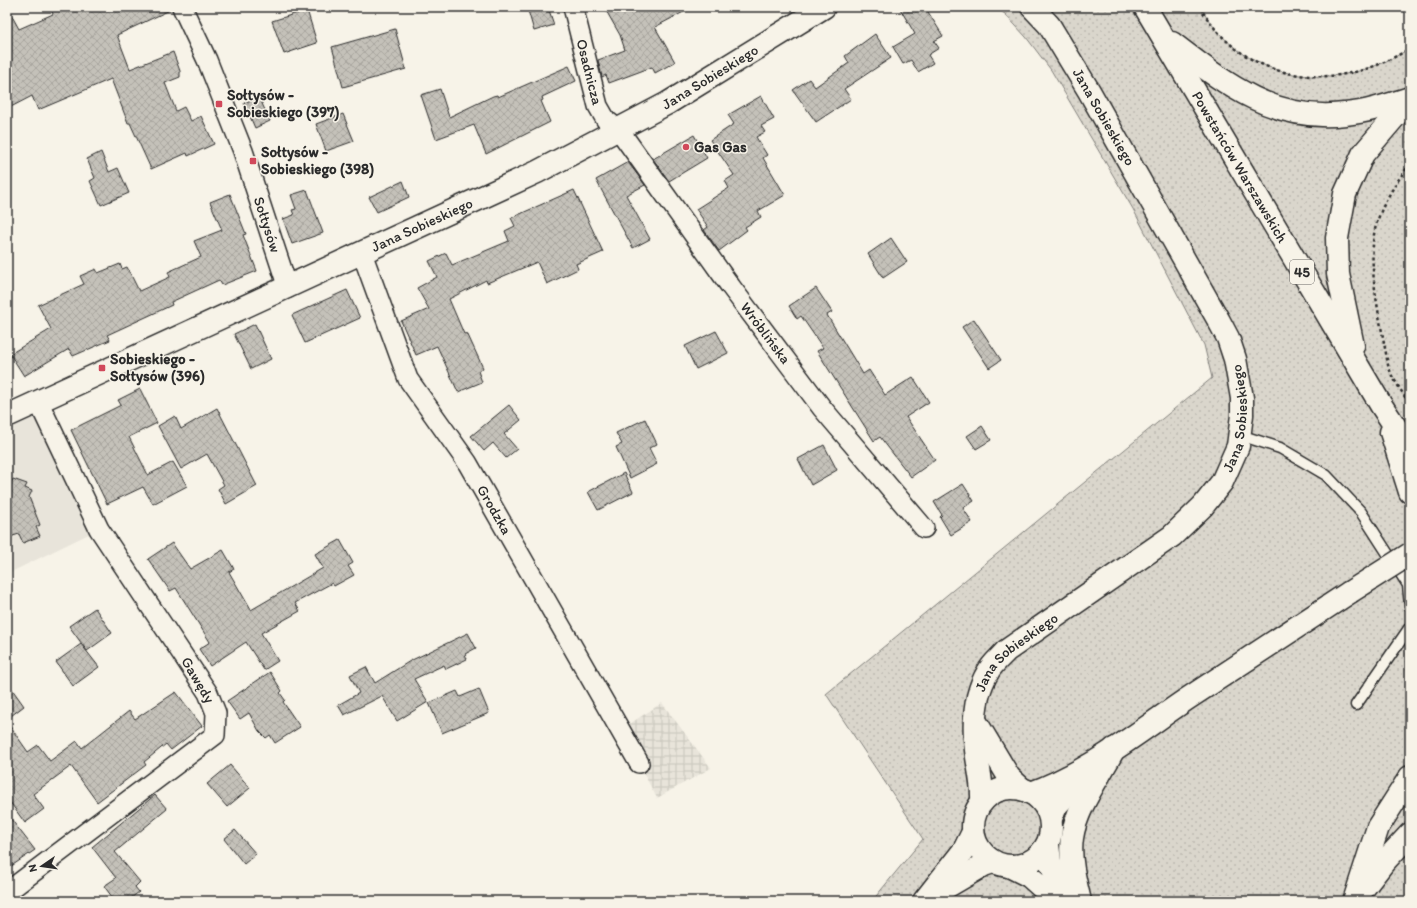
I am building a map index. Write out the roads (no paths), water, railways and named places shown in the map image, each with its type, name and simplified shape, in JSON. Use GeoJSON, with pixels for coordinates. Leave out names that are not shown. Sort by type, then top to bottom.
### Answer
{"type":"FeatureCollection","features":[{"type":"Feature","properties":{"kind":"main road","name":"Jana Sobieskiego"},"geometry":{"type":"LineString","coordinates":[[7,416],[39,403],[537,172],[619,130],[682,95],[824,7]]}},
{"type":"Feature","properties":{"kind":"main road","name":"Jana Sobieskiego"},"geometry":{"type":"LineString","coordinates":[[982,802],[982,788],[976,749],[975,720],[978,693],[988,671],[1006,651],[1172,536],[1189,520],[1222,482],[1238,446],[1240,435],[1242,398],[1240,381],[1228,338],[1185,258],[1089,91],[1049,25],[1032,7]]}},
{"type":"Feature","properties":{"kind":"main road","name":"Powstańców Warszawskich"},"geometry":{"type":"LineString","coordinates":[[1145,7],[1381,405],[1410,449]]}},
{"type":"Feature","properties":{"kind":"main road"},"geometry":{"type":"LineString","coordinates":[[1162,35],[1228,85],[1273,108],[1323,116],[1377,108],[1410,99]]}},
{"type":"Feature","properties":{"kind":"main road"},"geometry":{"type":"LineString","coordinates":[[1357,364],[1338,274],[1337,238],[1345,194],[1363,154],[1410,99]]}},
{"type":"Feature","properties":{"kind":"main road"},"geometry":{"type":"LineString","coordinates":[[1381,405],[1410,492]]}},
{"type":"Feature","properties":{"kind":"main road"},"geometry":{"type":"LineString","coordinates":[[1057,901],[1029,876],[983,854],[976,844],[973,832],[973,820],[982,802],[993,792],[1002,789],[1026,791],[1046,787],[1106,755],[1187,699],[1410,554]]}},
{"type":"Feature","properties":{"kind":"main road"},"geometry":{"type":"LineString","coordinates":[[926,899],[984,865],[1029,864],[1040,856],[1048,845],[1052,832],[1051,818],[1045,806],[1009,777],[975,720]]}},
{"type":"Feature","properties":{"kind":"main road"},"geometry":{"type":"LineString","coordinates":[[1051,818],[1058,805],[1106,755]]}},
{"type":"Feature","properties":{"kind":"main road"},"geometry":{"type":"LineString","coordinates":[[1080,901],[1073,869],[1072,839],[1076,819],[1106,755]]}},
{"type":"Feature","properties":{"kind":"main road"},"geometry":{"type":"LineString","coordinates":[[1354,901],[1378,827],[1410,777]]}},
{"type":"Feature","properties":{"kind":"main road"},"geometry":{"type":"LineString","coordinates":[[926,899],[964,850],[973,832]]}},
{"type":"Feature","properties":{"kind":"main road"},"geometry":{"type":"LineString","coordinates":[[1354,901],[1384,862],[1410,834]]}},
{"type":"Feature","properties":{"kind":"main road"},"geometry":{"type":"LineString","coordinates":[[1048,845],[1050,862],[1068,901]]}},
{"type":"Feature","properties":{"kind":"street","name":"Sołtysów"},"geometry":{"type":"LineString","coordinates":[[182,7],[206,60],[243,151],[288,288]]}},
{"type":"Feature","properties":{"kind":"street","name":"Osadnicza"},"geometry":{"type":"LineString","coordinates":[[573,7],[598,106],[606,120],[619,130]]}},
{"type":"Feature","properties":{"kind":"street","name":"Wróblińska"},"geometry":{"type":"LineString","coordinates":[[619,130],[731,287],[822,408],[924,528]]}},
{"type":"Feature","properties":{"kind":"street","name":"Grodzka"},"geometry":{"type":"LineString","coordinates":[[362,253],[408,378],[467,462],[639,763]]}},
{"type":"Feature","properties":{"kind":"street","name":"Gawędy"},"geometry":{"type":"LineString","coordinates":[[7,892],[215,735],[216,712],[208,693],[99,529],[39,403]]}},
{"type":"Feature","properties":{"kind":"lane"},"geometry":{"type":"LineString","coordinates":[[1240,435],[1280,448],[1326,476],[1361,512],[1408,585],[1410,606]]}},
{"type":"Feature","properties":{"kind":"lane"},"geometry":{"type":"LineString","coordinates":[[1356,705],[1410,627]]}},
{"type":"Feature","properties":{"kind":"place","name":"Sołtysów - Sobieskiego (397)"},"geometry":{"type":"Point","coordinates":[219,104]}},
{"type":"Feature","properties":{"kind":"place","name":"Gas Gas"},"geometry":{"type":"Point","coordinates":[686,147]}},
{"type":"Feature","properties":{"kind":"place","name":"Sołtysów - Sobieskiego (398)"},"geometry":{"type":"Point","coordinates":[253,161]}},
{"type":"Feature","properties":{"kind":"place","name":"Sobieskiego - Sołtysów (396)"},"geometry":{"type":"Point","coordinates":[102,368]}}]}
